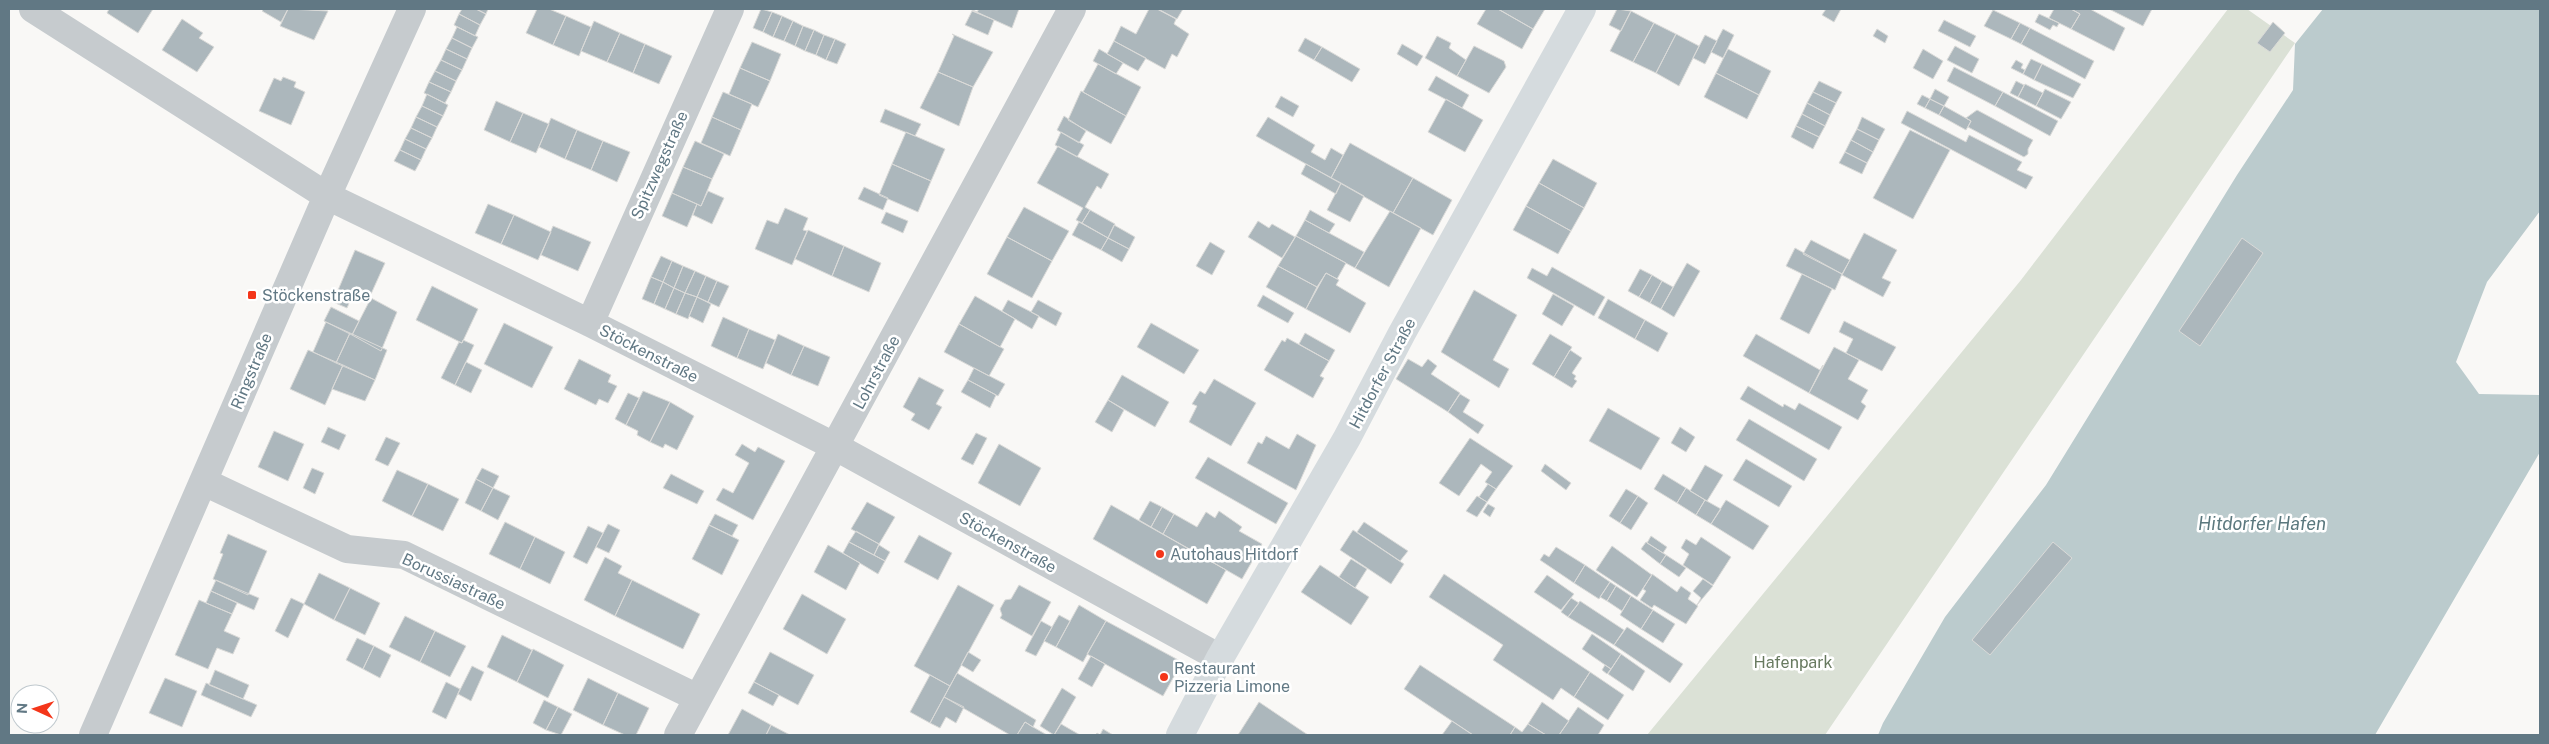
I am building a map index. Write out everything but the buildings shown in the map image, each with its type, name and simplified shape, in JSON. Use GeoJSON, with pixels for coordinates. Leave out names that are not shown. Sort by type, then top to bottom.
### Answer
{"type":"FeatureCollection","features":[{"type":"Feature","properties":{"kind":"street","name":"Stöckenstraße"},"geometry":{"type":"LineString","coordinates":[[33,9],[327,196],[590,323],[836,447],[1220,658]]}},
{"type":"Feature","properties":{"kind":"street","name":"Ringstraße"},"geometry":{"type":"LineString","coordinates":[[93,735],[327,196],[412,9]]}},
{"type":"Feature","properties":{"kind":"street","name":"Spitzwegstraße"},"geometry":{"type":"LineString","coordinates":[[590,323],[730,9]]}},
{"type":"Feature","properties":{"kind":"street","name":"Lohrstraße"},"geometry":{"type":"LineString","coordinates":[[678,735],[1072,9]]}},
{"type":"Feature","properties":{"kind":"street","name":"Hitdorfer Straße"},"geometry":{"type":"LineString","coordinates":[[1180,735],[1220,658],[1347,438],[1402,333],[1582,9]]}},
{"type":"Feature","properties":{"kind":"street","name":"Borussiastraße"},"geometry":{"type":"LineString","coordinates":[[204,482],[347,549],[404,555],[698,698]]}},
{"type":"Feature","properties":{"kind":"green space","name":"Hafenpark"},"geometry":{"type":"Polygon","coordinates":[[[2228,9],[2247,9],[2295,43],[1825,735],[1647,735],[2021,280],[2228,9]]]}},
{"type":"Feature","properties":{"kind":"water","name":"Hitdorfer Hafen"},"geometry":{"type":"Polygon","coordinates":[[[2323,9],[2540,9],[2540,211],[2487,282],[2456,362],[2479,394],[2540,395],[2540,452],[2375,735],[1878,735],[1883,723],[1945,617],[2046,485],[2237,175],[2293,90],[2295,44],[2323,9]]]}},
{"type":"Feature","properties":{"kind":"place","name":"Stöckenstraße"},"geometry":{"type":"Point","coordinates":[252,295]}},
{"type":"Feature","properties":{"kind":"place","name":"Autohaus Hitdorf"},"geometry":{"type":"Point","coordinates":[1160,554]}},
{"type":"Feature","properties":{"kind":"place","name":"Restaurant Pizzeria Limone"},"geometry":{"type":"Point","coordinates":[1164,677]}}]}
